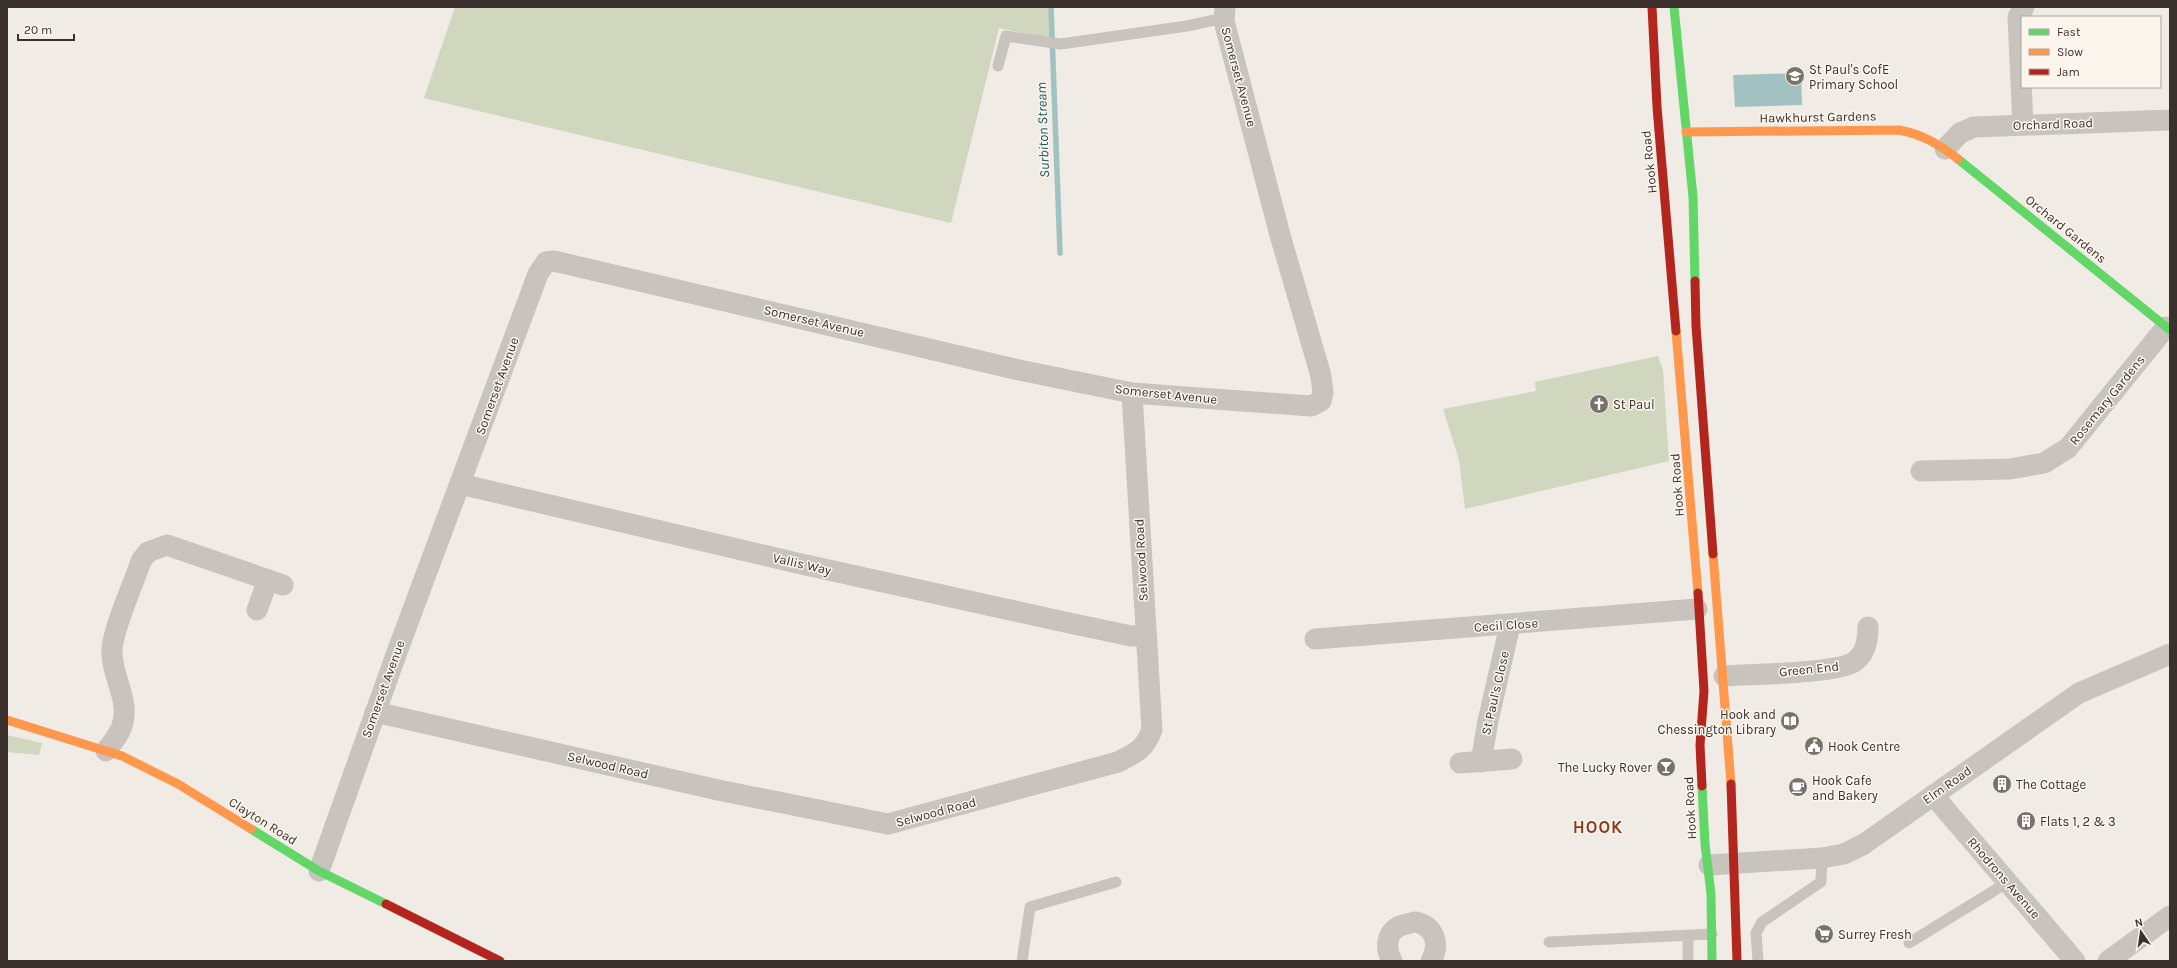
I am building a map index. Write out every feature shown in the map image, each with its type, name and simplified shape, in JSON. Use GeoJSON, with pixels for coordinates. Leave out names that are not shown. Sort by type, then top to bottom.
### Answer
{"type":"FeatureCollection","features":[{"type":"Feature","properties":{"kind":"main road","name":"Hook Road"},"geometry":{"type":"LineString","coordinates":[[1652,7],[1657,107],[1692,509],[1697,609],[1704,691],[1700,745],[1705,844],[1709,865],[1712,961]]}},
{"type":"Feature","properties":{"kind":"main road"},"geometry":{"type":"LineString","coordinates":[[1674,7],[1693,197],[1696,326],[1724,676],[1735,863],[1737,961]]}},
{"type":"Feature","properties":{"kind":"main road","name":"Hawkhurst Gardens"},"geometry":{"type":"LineString","coordinates":[[1686,132],[1902,130],[1923,135],[1945,149]]}},
{"type":"Feature","properties":{"kind":"main road","name":"Orchard Gardens"},"geometry":{"type":"LineString","coordinates":[[1945,149],[2168,329]]}},
{"type":"Feature","properties":{"kind":"main road","name":"Clayton Road"},"geometry":{"type":"LineString","coordinates":[[7,720],[34,727],[122,756],[178,784],[319,871],[500,961]]}},
{"type":"Feature","properties":{"kind":"street"},"geometry":{"type":"LineString","coordinates":[[2021,82],[2018,17],[2024,7]]}},
{"type":"Feature","properties":{"kind":"street","name":"Somerset Avenue"},"geometry":{"type":"LineString","coordinates":[[319,871],[375,712],[538,274],[546,262],[554,260],[1019,370],[1132,393],[1311,406],[1320,401],[1324,393],[1321,376],[1280,235],[1224,13]]}},
{"type":"Feature","properties":{"kind":"street"},"geometry":{"type":"LineString","coordinates":[[2021,88],[2023,125]]}},
{"type":"Feature","properties":{"kind":"street","name":"Orchard Road"},"geometry":{"type":"LineString","coordinates":[[1945,149],[1960,133],[1974,127],[2170,120]]}},
{"type":"Feature","properties":{"kind":"street","name":"Rosemary Gardens"},"geometry":{"type":"LineString","coordinates":[[1921,471],[2010,469],[2044,463],[2068,448],[2168,329]]}},
{"type":"Feature","properties":{"kind":"street","name":"Selwood Road"},"geometry":{"type":"LineString","coordinates":[[375,712],[718,790],[888,824],[1118,762],[1140,751],[1146,744],[1152,730],[1145,636],[1132,393]]}},
{"type":"Feature","properties":{"kind":"street","name":"Vallis Way"},"geometry":{"type":"LineString","coordinates":[[460,484],[797,563],[1131,636],[1145,636]]}},
{"type":"Feature","properties":{"kind":"street"},"geometry":{"type":"LineString","coordinates":[[106,751],[118,735],[124,722],[123,704],[112,663],[112,646],[141,561],[148,552],[167,545],[276,583],[256,610]]}},
{"type":"Feature","properties":{"kind":"street","name":"Cecil Close"},"geometry":{"type":"LineString","coordinates":[[1315,639],[1510,625],[1697,609]]}},
{"type":"Feature","properties":{"kind":"street","name":"St Paul's Close"},"geometry":{"type":"LineString","coordinates":[[1481,762],[1488,721],[1510,625]]}},
{"type":"Feature","properties":{"kind":"street","name":"Green End"},"geometry":{"type":"LineString","coordinates":[[1724,676],[1833,669],[1854,662],[1867,645],[1868,627]]}},
{"type":"Feature","properties":{"kind":"street","name":"Elm Road"},"geometry":{"type":"LineString","coordinates":[[1709,865],[1822,858],[1844,854],[1864,844],[2079,693],[2170,654]]}},
{"type":"Feature","properties":{"kind":"street"},"geometry":{"type":"LineString","coordinates":[[1460,763],[1512,759]]}},
{"type":"Feature","properties":{"kind":"street","name":"Rhodrons Avenue"},"geometry":{"type":"LineString","coordinates":[[1933,795],[2076,961]]}},
{"type":"Feature","properties":{"kind":"street"},"geometry":{"type":"LineString","coordinates":[[2108,961],[2170,916]]}},
{"type":"Feature","properties":{"kind":"street"},"geometry":{"type":"LineString","coordinates":[[1392,961],[1387,952],[1389,936],[1399,925],[1416,922],[1430,929],[1437,942],[1435,955],[1431,961]]}},
{"type":"Feature","properties":{"kind":"lane"},"geometry":{"type":"LineString","coordinates":[[998,66],[1006,36],[1061,44],[1187,26],[1224,13]]}},
{"type":"Feature","properties":{"kind":"lane"},"geometry":{"type":"LineString","coordinates":[[1758,961],[1756,933],[1762,922],[1821,882],[1822,858]]}},
{"type":"Feature","properties":{"kind":"lane"},"geometry":{"type":"LineString","coordinates":[[1022,961],[1030,907],[1116,882]]}},
{"type":"Feature","properties":{"kind":"lane"},"geometry":{"type":"LineString","coordinates":[[1909,943],[2008,882]]}},
{"type":"Feature","properties":{"kind":"lane"},"geometry":{"type":"LineString","coordinates":[[1549,942],[1712,934]]}},
{"type":"Feature","properties":{"kind":"lane"},"geometry":{"type":"LineString","coordinates":[[1688,936],[1688,961]]}},
{"type":"Feature","properties":{"kind":"green space"},"geometry":{"type":"Polygon","coordinates":[[[455,7],[1051,7],[1052,39],[999,28],[951,223],[424,98],[455,7]]]}},
{"type":"Feature","properties":{"kind":"green space"},"geometry":{"type":"Polygon","coordinates":[[[1658,356],[1663,370],[1669,461],[1465,509],[1459,460],[1443,409],[1536,391],[1535,382],[1658,356]]]}},
{"type":"Feature","properties":{"kind":"green space"},"geometry":{"type":"Polygon","coordinates":[[[7,735],[42,743],[39,755],[7,752],[7,735]]]}},
{"type":"Feature","properties":{"kind":"water"},"geometry":{"type":"Polygon","coordinates":[[[1801,73],[1802,105],[1735,107],[1733,75],[1801,73]]]}},
{"type":"Feature","properties":{"kind":"waterway","name":"Surbiton Stream"},"geometry":{"type":"LineString","coordinates":[[1051,7],[1060,253]]}},
{"type":"Feature","properties":{"kind":"traffic: fast"},"geometry":{"type":"LineString","coordinates":[[1674,7],[1693,197],[1695,281]]}},
{"type":"Feature","properties":{"kind":"traffic: fast"},"geometry":{"type":"LineString","coordinates":[[1958,159],[2170,330]]}},
{"type":"Feature","properties":{"kind":"traffic: fast"},"geometry":{"type":"LineString","coordinates":[[1702,786],[1705,844],[1711,894],[1712,961]]}},
{"type":"Feature","properties":{"kind":"traffic: fast"},"geometry":{"type":"LineString","coordinates":[[251,829],[319,871],[386,904]]}},
{"type":"Feature","properties":{"kind":"traffic: slow"},"geometry":{"type":"LineString","coordinates":[[1686,132],[1899,130],[1915,134],[1930,141],[1958,159]]}},
{"type":"Feature","properties":{"kind":"traffic: slow"},"geometry":{"type":"LineString","coordinates":[[1676,331],[1698,593]]}},
{"type":"Feature","properties":{"kind":"traffic: slow"},"geometry":{"type":"LineString","coordinates":[[1713,554],[1731,784]]}},
{"type":"Feature","properties":{"kind":"traffic: slow"},"geometry":{"type":"LineString","coordinates":[[7,720],[122,756],[178,784],[251,829]]}},
{"type":"Feature","properties":{"kind":"traffic: jam"},"geometry":{"type":"LineString","coordinates":[[1652,7],[1657,107],[1676,331]]}},
{"type":"Feature","properties":{"kind":"traffic: jam"},"geometry":{"type":"LineString","coordinates":[[1695,281],[1696,326],[1713,554]]}},
{"type":"Feature","properties":{"kind":"traffic: jam"},"geometry":{"type":"LineString","coordinates":[[1698,593],[1704,691],[1700,745],[1702,786]]}},
{"type":"Feature","properties":{"kind":"traffic: jam"},"geometry":{"type":"LineString","coordinates":[[1731,784],[1737,961]]}},
{"type":"Feature","properties":{"kind":"traffic: jam"},"geometry":{"type":"LineString","coordinates":[[386,904],[500,961]]}},
{"type":"Feature","properties":{"kind":"place","name":"St Paul's CofE Primary School"},"geometry":{"type":"Point","coordinates":[1795,76]}},
{"type":"Feature","properties":{"kind":"place","name":"St Paul"},"geometry":{"type":"Point","coordinates":[1599,404]}},
{"type":"Feature","properties":{"kind":"place","name":"Hook and Chessington Library"},"geometry":{"type":"Point","coordinates":[1790,721]}},
{"type":"Feature","properties":{"kind":"place","name":"Hook Centre"},"geometry":{"type":"Point","coordinates":[1814,746]}},
{"type":"Feature","properties":{"kind":"place","name":"The Lucky Rover"},"geometry":{"type":"Point","coordinates":[1666,767]}},
{"type":"Feature","properties":{"kind":"place","name":"The Cottage"},"geometry":{"type":"Point","coordinates":[2002,784]}},
{"type":"Feature","properties":{"kind":"place","name":"Hook Cafe and Bakery"},"geometry":{"type":"Point","coordinates":[1798,787]}},
{"type":"Feature","properties":{"kind":"place","name":"Flats 1, 2 & 3"},"geometry":{"type":"Point","coordinates":[2026,821]}},
{"type":"Feature","properties":{"kind":"place","name":"Surrey Fresh"},"geometry":{"type":"Point","coordinates":[1824,934]}},
{"type":"Feature","properties":{"kind":"district","name":"HOOK"},"geometry":{"type":"Point","coordinates":[1598,827]}}]}
